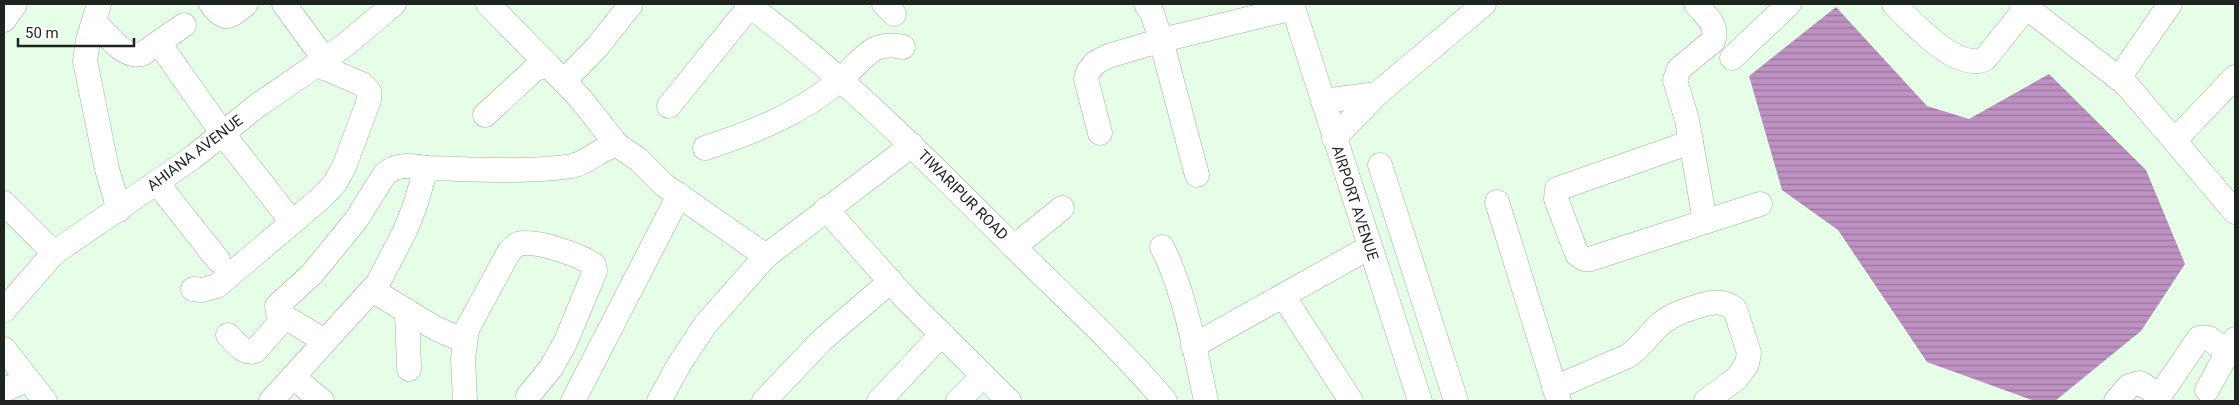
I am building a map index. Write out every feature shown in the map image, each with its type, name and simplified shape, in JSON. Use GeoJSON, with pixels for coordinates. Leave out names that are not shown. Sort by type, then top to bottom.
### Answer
{"type":"FeatureCollection","features":[{"type":"Feature","properties":{"kind":"street"},"geometry":{"type":"LineString","coordinates":[[4,20],[15,4]]}},
{"type":"Feature","properties":{"kind":"street"},"geometry":{"type":"LineString","coordinates":[[211,4],[219,14],[226,17],[232,15],[246,4]]}},
{"type":"Feature","properties":{"kind":"street"},"geometry":{"type":"LineString","coordinates":[[193,289],[202,290],[217,286],[321,198],[335,183],[344,167],[369,100],[369,91],[362,84],[321,62],[284,4]]}},
{"type":"Feature","properties":{"kind":"street","name":"AHIANA AVENUE"},"geometry":{"type":"LineString","coordinates":[[4,310],[54,253],[157,183],[223,134],[258,105],[344,46],[394,4]]}},
{"type":"Feature","properties":{"kind":"street"},"geometry":{"type":"LineString","coordinates":[[488,4],[556,73],[617,145],[628,151],[664,185],[766,256]]}},
{"type":"Feature","properties":{"kind":"street"},"geometry":{"type":"LineString","coordinates":[[485,115],[535,69],[556,73],[598,46],[631,4]]}},
{"type":"Feature","properties":{"kind":"street"},"geometry":{"type":"LineString","coordinates":[[1146,4],[1152,13],[1161,40],[1197,175]]}},
{"type":"Feature","properties":{"kind":"street"},"geometry":{"type":"LineString","coordinates":[[1334,138],[1377,94],[1484,4]]}},
{"type":"Feature","properties":{"kind":"street"},"geometry":{"type":"LineString","coordinates":[[1696,4],[1715,29],[1712,41],[1676,74],[1676,86],[1687,120],[1705,220]]}},
{"type":"Feature","properties":{"kind":"street"},"geometry":{"type":"LineString","coordinates":[[1732,58],[1789,4]]}},
{"type":"Feature","properties":{"kind":"street"},"geometry":{"type":"LineString","coordinates":[[2119,78],[2170,4]]}},
{"type":"Feature","properties":{"kind":"street"},"geometry":{"type":"LineString","coordinates":[[669,106],[748,5]]}},
{"type":"Feature","properties":{"kind":"street","name":"TIWARIPUR ROAD"},"geometry":{"type":"LineString","coordinates":[[748,5],[840,80],[912,145],[1093,324],[1165,401]]}},
{"type":"Feature","properties":{"kind":"street"},"geometry":{"type":"LineString","coordinates":[[1903,6],[1935,42],[1960,59],[1977,62],[1985,59],[2026,5],[2126,84],[2235,212]]}},
{"type":"Feature","properties":{"kind":"street"},"geometry":{"type":"LineString","coordinates":[[1100,133],[1087,89],[1086,79],[1088,72],[1095,62],[1108,56],[1161,40],[1293,6]]}},
{"type":"Feature","properties":{"kind":"street","name":"AIRPORT AVENUE"},"geometry":{"type":"LineString","coordinates":[[1293,6],[1420,401]]}},
{"type":"Feature","properties":{"kind":"street"},"geometry":{"type":"LineString","coordinates":[[96,12],[131,55],[142,54],[184,25]]}},
{"type":"Feature","properties":{"kind":"street"},"geometry":{"type":"LineString","coordinates":[[96,12],[88,40],[85,61],[107,169],[119,210]]}},
{"type":"Feature","properties":{"kind":"street"},"geometry":{"type":"LineString","coordinates":[[159,43],[223,134],[292,222]]}},
{"type":"Feature","properties":{"kind":"street"},"geometry":{"type":"LineString","coordinates":[[705,148],[756,131],[781,119],[840,80],[873,48],[889,43],[903,47]]}},
{"type":"Feature","properties":{"kind":"street"},"geometry":{"type":"LineString","coordinates":[[2175,140],[2234,80]]}},
{"type":"Feature","properties":{"kind":"street"},"geometry":{"type":"LineString","coordinates":[[1323,101],[1377,94]]}},
{"type":"Feature","properties":{"kind":"street"},"geometry":{"type":"LineString","coordinates":[[1691,142],[1560,186],[1555,193],[1556,199],[1573,247],[1584,259],[1590,259],[1705,220],[1760,204]]}},
{"type":"Feature","properties":{"kind":"street"},"geometry":{"type":"LineString","coordinates":[[325,341],[278,313],[277,306],[312,274],[360,214],[392,168],[401,166],[500,169],[561,167],[575,165],[617,145]]}},
{"type":"Feature","properties":{"kind":"street"},"geometry":{"type":"LineString","coordinates":[[659,401],[680,363],[705,325],[766,256],[912,145]]}},
{"type":"Feature","properties":{"kind":"street"},"geometry":{"type":"LineString","coordinates":[[1380,165],[1456,401]]}},
{"type":"Feature","properties":{"kind":"street"},"geometry":{"type":"LineString","coordinates":[[271,401],[372,290],[394,256],[415,206],[426,168]]}},
{"type":"Feature","properties":{"kind":"street"},"geometry":{"type":"LineString","coordinates":[[157,183],[218,260]]}},
{"type":"Feature","properties":{"kind":"street"},"geometry":{"type":"LineString","coordinates":[[573,401],[679,195]]}},
{"type":"Feature","properties":{"kind":"street"},"geometry":{"type":"LineString","coordinates":[[1497,202],[1557,394],[1628,356],[1639,348],[1657,327],[1681,311],[1711,302],[1722,302],[1735,310],[1749,353],[1743,370],[1706,401]]}},
{"type":"Feature","properties":{"kind":"street"},"geometry":{"type":"LineString","coordinates":[[4,203],[54,253]]}},
{"type":"Feature","properties":{"kind":"street"},"geometry":{"type":"LineString","coordinates":[[1014,247],[1062,208]]}},
{"type":"Feature","properties":{"kind":"street"},"geometry":{"type":"LineString","coordinates":[[826,209],[891,281],[1009,401]]}},
{"type":"Feature","properties":{"kind":"street"},"geometry":{"type":"LineString","coordinates":[[465,401],[464,341],[476,311],[509,252],[517,244],[562,250],[588,260],[594,265],[595,271],[566,341],[551,368],[528,396]]}},
{"type":"Feature","properties":{"kind":"street"},"geometry":{"type":"LineString","coordinates":[[1162,246],[1181,298],[1206,401]]}},
{"type":"Feature","properties":{"kind":"street"},"geometry":{"type":"LineString","coordinates":[[1193,346],[1284,297],[1370,247]]}},
{"type":"Feature","properties":{"kind":"street"},"geometry":{"type":"LineString","coordinates":[[595,271],[630,288]]}},
{"type":"Feature","properties":{"kind":"street"},"geometry":{"type":"LineString","coordinates":[[764,401],[822,340],[891,281]]}},
{"type":"Feature","properties":{"kind":"street"},"geometry":{"type":"LineString","coordinates":[[372,290],[464,341]]}},
{"type":"Feature","properties":{"kind":"street"},"geometry":{"type":"LineString","coordinates":[[1284,297],[1352,401]]}},
{"type":"Feature","properties":{"kind":"street"},"geometry":{"type":"LineString","coordinates":[[407,311],[409,370]]}},
{"type":"Feature","properties":{"kind":"street"},"geometry":{"type":"LineString","coordinates":[[228,335],[246,352],[251,353],[255,351],[285,317]]}},
{"type":"Feature","properties":{"kind":"street"},"geometry":{"type":"LineString","coordinates":[[879,401],[942,334]]}},
{"type":"Feature","properties":{"kind":"street"},"geometry":{"type":"LineString","coordinates":[[2116,401],[2129,386],[2140,383],[2158,398],[2199,338],[2209,338],[2232,346],[2207,390]]}},
{"type":"Feature","properties":{"kind":"street"},"geometry":{"type":"LineString","coordinates":[[4,349],[45,401]]}},
{"type":"Feature","properties":{"kind":"street"},"geometry":{"type":"LineString","coordinates":[[958,401],[983,376]]}},
{"type":"Feature","properties":{"kind":"street"},"geometry":{"type":"LineString","coordinates":[[293,377],[322,401]]}},
{"type":"Feature","properties":{"kind":"street"},"geometry":{"type":"LineString","coordinates":[[4,390],[27,380]]}},
{"type":"Feature","properties":{"kind":"shaded area"},"geometry":{"type":"Polygon","coordinates":[[[1836,7],[1927,106],[1969,119],[2049,74],[2146,170],[2185,264],[2141,331],[2055,401],[2035,401],[1927,362],[1838,230],[1782,190],[1749,76],[1836,7]]]}}]}
